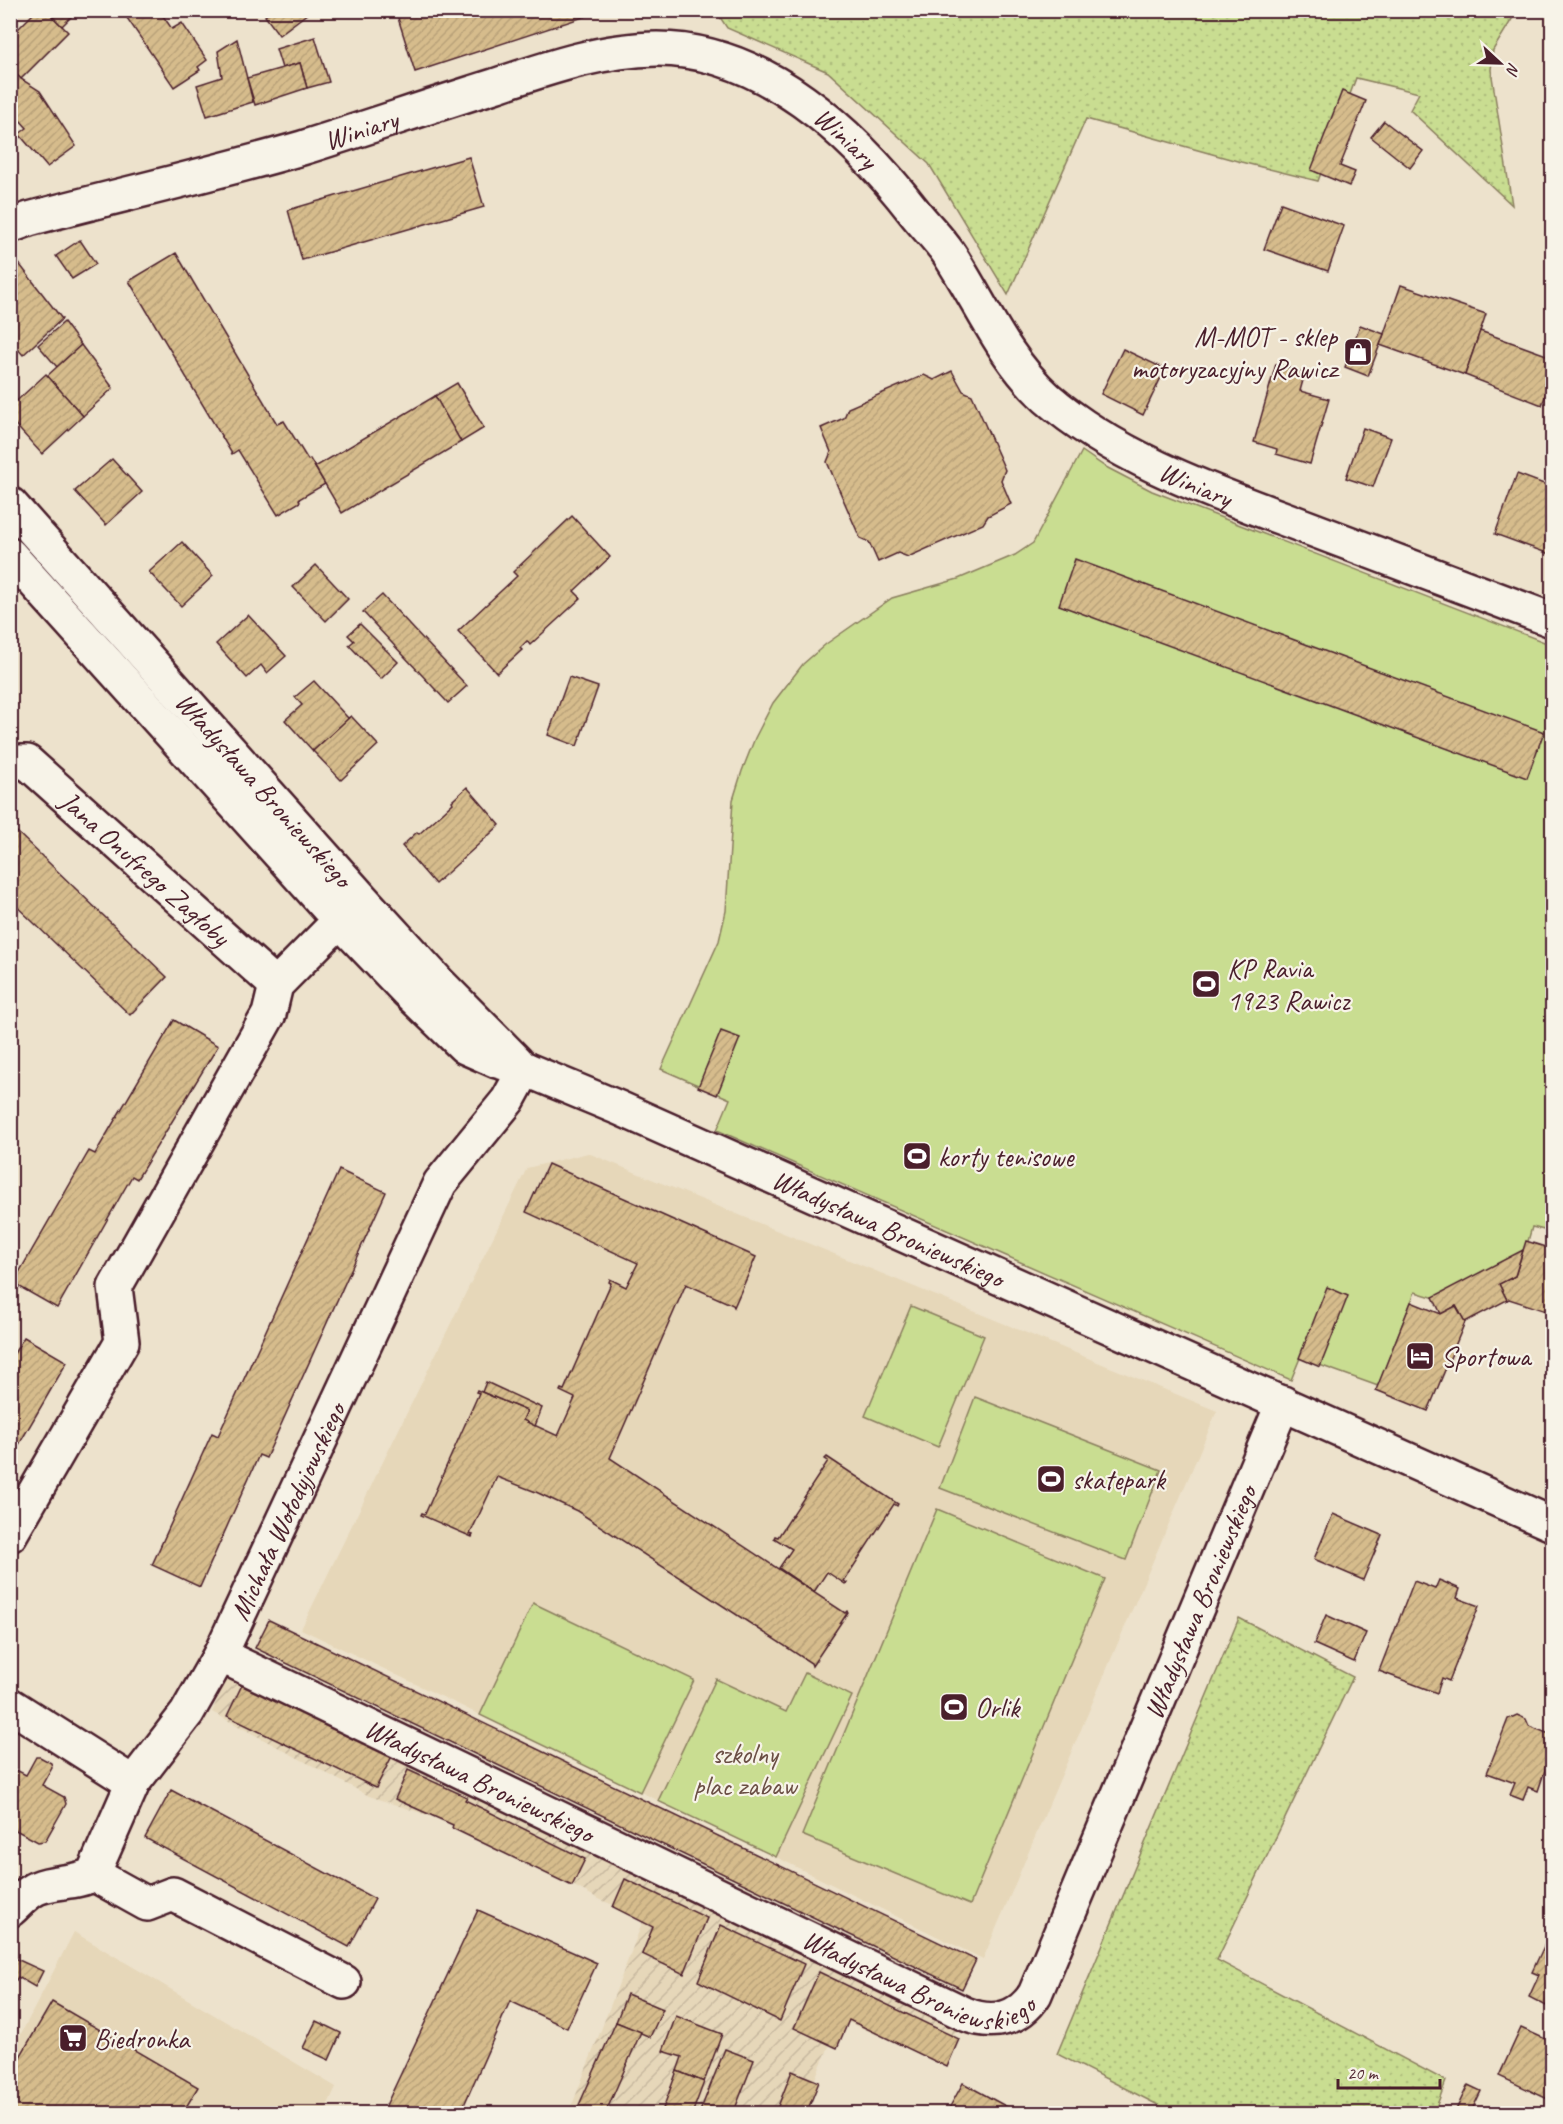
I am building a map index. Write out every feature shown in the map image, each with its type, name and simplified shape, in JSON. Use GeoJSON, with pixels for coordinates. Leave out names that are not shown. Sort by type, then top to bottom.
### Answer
{"type":"FeatureCollection","features":[{"type":"Feature","properties":{"kind":"street","name":"Winiary"},"geometry":{"type":"LineString","coordinates":[[10,226],[29,219],[299,148],[585,58],[654,49],[705,56],[738,67],[781,88],[837,126],[894,185],[946,250],[1015,364],[1045,396],[1074,419],[1149,464],[1210,490],[1552,620]]}},
{"type":"Feature","properties":{"kind":"street","name":"Władysława Broniewskiego"},"geometry":{"type":"LineString","coordinates":[[10,504],[351,909]]}},
{"type":"Feature","properties":{"kind":"street","name":"Władysława Broniewskiego"},"geometry":{"type":"LineString","coordinates":[[10,555],[351,909],[438,982],[525,1069],[619,1108],[1552,1524]]}},
{"type":"Feature","properties":{"kind":"street","name":"Jana Onufrego Zagłoby"},"geometry":{"type":"LineString","coordinates":[[10,762],[27,762],[276,985]]}},
{"type":"Feature","properties":{"kind":"street"},"geometry":{"type":"LineString","coordinates":[[10,1535],[122,1342],[115,1287],[269,1014],[276,985],[351,909]]}},
{"type":"Feature","properties":{"kind":"street","name":"Michała Wołodyjowskiego"},"geometry":{"type":"LineString","coordinates":[[93,1874],[134,1784],[188,1713],[220,1655],[440,1183],[508,1100],[525,1069]]}},
{"type":"Feature","properties":{"kind":"street","name":"Władysława Broniewskiego"},"geometry":{"type":"LineString","coordinates":[[220,1655],[965,2014],[980,2020],[996,2020],[1009,2016],[1028,2004],[1035,1994],[1283,1403]]}},
{"type":"Feature","properties":{"kind":"street"},"geometry":{"type":"LineString","coordinates":[[10,1705],[134,1784]]}},
{"type":"Feature","properties":{"kind":"street"},"geometry":{"type":"LineString","coordinates":[[10,1910],[33,1889],[53,1882],[84,1879],[93,1874],[147,1904],[173,1893],[344,1982]]}},
{"type":"Feature","properties":{"kind":"shaded area"},"geometry":{"type":"Polygon","coordinates":[[[588,1153],[1217,1411],[983,1959],[301,1629],[527,1168],[588,1153]]]}},
{"type":"Feature","properties":{"kind":"shaded area"},"geometry":{"type":"Polygon","coordinates":[[[232,1665],[965,2014],[940,2062],[841,2019],[800,2113],[569,2113],[644,1918],[601,1900],[454,1824],[369,1796],[212,1712],[232,1665]]]}},
{"type":"Feature","properties":{"kind":"shaded area"},"geometry":{"type":"Polygon","coordinates":[[[74,1932],[336,2087],[324,2113],[11,2114],[11,2053],[74,1932]]]}},
{"type":"Feature","properties":{"kind":"green space"},"geometry":{"type":"Polygon","coordinates":[[[716,11],[1517,11],[1493,50],[1491,70],[1512,205],[1410,110],[1419,93],[1356,78],[1318,181],[1086,119],[1008,295],[929,164],[828,72],[727,28],[716,11]]]}},
{"type":"Feature","properties":{"kind":"green space"},"geometry":{"type":"Polygon","coordinates":[[[1082,451],[1104,466],[1152,491],[1552,645],[1552,1232],[1532,1227],[1525,1252],[1435,1298],[1415,1292],[1378,1386],[1300,1358],[1291,1380],[717,1130],[730,1099],[661,1069],[719,941],[726,911],[733,800],[755,738],[773,703],[803,664],[826,644],[892,598],[958,579],[1015,555],[1033,543],[1082,451]]]}},
{"type":"Feature","properties":{"kind":"green space"},"geometry":{"type":"Polygon","coordinates":[[[911,1306],[984,1336],[938,1447],[865,1416],[911,1306]]]}},
{"type":"Feature","properties":{"kind":"green space","name":"skatepark"},"geometry":{"type":"Polygon","coordinates":[[[975,1397],[1161,1470],[1126,1560],[940,1488],[975,1397]]]}},
{"type":"Feature","properties":{"kind":"green space","name":"Orlik"},"geometry":{"type":"Polygon","coordinates":[[[937,1509],[1105,1579],[970,1905],[802,1835],[937,1509]]]}},
{"type":"Feature","properties":{"kind":"green space"},"geometry":{"type":"Polygon","coordinates":[[[533,1603],[694,1680],[640,1792],[480,1715],[533,1603]]]}},
{"type":"Feature","properties":{"kind":"green space"},"geometry":{"type":"Polygon","coordinates":[[[1239,1618],[1353,1677],[1217,1960],[1446,2081],[1434,2113],[1165,2113],[1166,2109],[1057,2054],[1239,1618]]]}},
{"type":"Feature","properties":{"kind":"green space","name":"szkolny plac zabaw"},"geometry":{"type":"Polygon","coordinates":[[[805,1673],[852,1696],[776,1857],[658,1801],[716,1679],[786,1712],[805,1673]]]}},
{"type":"Feature","properties":{"kind":"building"},"geometry":{"type":"Polygon","coordinates":[[[37,10],[46,10],[68,32],[21,79],[10,68],[10,37],[37,10]]]}},
{"type":"Feature","properties":{"kind":"building"},"geometry":{"type":"Polygon","coordinates":[[[46,10],[78,10],[62,26],[46,10]]]}},
{"type":"Feature","properties":{"kind":"building"},"geometry":{"type":"Polygon","coordinates":[[[137,10],[159,10],[172,29],[182,23],[207,60],[198,67],[200,70],[174,87],[127,18],[137,10]]]}},
{"type":"Feature","properties":{"kind":"building"},"geometry":{"type":"Polygon","coordinates":[[[273,10],[312,10],[279,35],[265,16],[273,10]]]}},
{"type":"Feature","properties":{"kind":"building"},"geometry":{"type":"Polygon","coordinates":[[[421,10],[602,11],[415,72],[398,18],[421,10]]]}},
{"type":"Feature","properties":{"kind":"building"},"geometry":{"type":"Polygon","coordinates":[[[315,37],[329,82],[307,88],[300,63],[282,68],[276,49],[315,37]]]}},
{"type":"Feature","properties":{"kind":"building"},"geometry":{"type":"Polygon","coordinates":[[[237,39],[253,102],[207,116],[197,85],[222,77],[218,51],[237,39]]]}},
{"type":"Feature","properties":{"kind":"building"},"geometry":{"type":"Polygon","coordinates":[[[300,63],[307,88],[255,105],[247,78],[300,63]]]}},
{"type":"Feature","properties":{"kind":"building"},"geometry":{"type":"Polygon","coordinates":[[[10,68],[21,79],[40,91],[76,146],[47,167],[19,134],[27,128],[10,109],[10,68]]]}},
{"type":"Feature","properties":{"kind":"building"},"geometry":{"type":"Polygon","coordinates":[[[1342,91],[1366,101],[1340,166],[1355,172],[1349,186],[1311,170],[1342,91]]]}},
{"type":"Feature","properties":{"kind":"building"},"geometry":{"type":"Polygon","coordinates":[[[1384,121],[1423,151],[1410,168],[1371,137],[1384,121]]]}},
{"type":"Feature","properties":{"kind":"building"},"geometry":{"type":"Polygon","coordinates":[[[469,157],[484,207],[302,260],[288,210],[469,157]]]}},
{"type":"Feature","properties":{"kind":"building"},"geometry":{"type":"Polygon","coordinates":[[[1281,203],[1344,226],[1328,271],[1264,249],[1281,203]]]}},
{"type":"Feature","properties":{"kind":"building"},"geometry":{"type":"Polygon","coordinates":[[[80,240],[96,264],[72,279],[56,256],[80,240]]]}},
{"type":"Feature","properties":{"kind":"building"},"geometry":{"type":"Polygon","coordinates":[[[176,253],[277,424],[284,421],[325,484],[278,515],[238,450],[232,454],[129,281],[176,253]]]}},
{"type":"Feature","properties":{"kind":"building"},"geometry":{"type":"Polygon","coordinates":[[[17,261],[62,319],[23,355],[10,340],[10,264],[17,261]]]}},
{"type":"Feature","properties":{"kind":"building"},"geometry":{"type":"Polygon","coordinates":[[[1401,285],[1486,314],[1465,375],[1380,345],[1401,285]]]}},
{"type":"Feature","properties":{"kind":"building"},"geometry":{"type":"Polygon","coordinates":[[[64,322],[81,345],[57,367],[38,345],[64,322]]]}},
{"type":"Feature","properties":{"kind":"building"},"geometry":{"type":"Polygon","coordinates":[[[1360,325],[1384,334],[1368,376],[1345,367],[1360,325]]]}},
{"type":"Feature","properties":{"kind":"building"},"geometry":{"type":"Polygon","coordinates":[[[1480,331],[1552,357],[1552,378],[1542,405],[1465,375],[1480,331]]]}},
{"type":"Feature","properties":{"kind":"building"},"geometry":{"type":"Polygon","coordinates":[[[81,345],[113,388],[83,416],[47,376],[81,345]]]}},
{"type":"Feature","properties":{"kind":"building"},"geometry":{"type":"Polygon","coordinates":[[[1123,349],[1165,369],[1143,415],[1101,394],[1123,349]]]}},
{"type":"Feature","properties":{"kind":"building"},"geometry":{"type":"Polygon","coordinates":[[[1276,364],[1305,373],[1300,391],[1329,399],[1310,464],[1276,454],[1277,449],[1254,442],[1276,364]]]}},
{"type":"Feature","properties":{"kind":"building"},"geometry":{"type":"Polygon","coordinates":[[[952,371],[963,391],[972,395],[1005,470],[1001,480],[1011,504],[988,516],[983,524],[908,557],[898,553],[878,562],[869,542],[860,538],[827,462],[831,452],[821,428],[844,418],[848,408],[924,375],[934,380],[952,371]]]}},
{"type":"Feature","properties":{"kind":"building"},"geometry":{"type":"Polygon","coordinates":[[[46,374],[83,416],[42,454],[10,419],[10,407],[46,374]]]}},
{"type":"Feature","properties":{"kind":"building"},"geometry":{"type":"Polygon","coordinates":[[[457,383],[484,428],[461,442],[435,396],[457,383]]]}},
{"type":"Feature","properties":{"kind":"building"},"geometry":{"type":"Polygon","coordinates":[[[435,396],[461,442],[342,513],[315,467],[435,396]]]}},
{"type":"Feature","properties":{"kind":"building"},"geometry":{"type":"Polygon","coordinates":[[[1363,428],[1391,438],[1373,487],[1346,478],[1363,428]]]}},
{"type":"Feature","properties":{"kind":"building"},"geometry":{"type":"Polygon","coordinates":[[[112,459],[142,492],[106,525],[75,491],[112,459]]]}},
{"type":"Feature","properties":{"kind":"building"},"geometry":{"type":"Polygon","coordinates":[[[1517,474],[1552,487],[1552,555],[1495,534],[1517,474]]]}},
{"type":"Feature","properties":{"kind":"building"},"geometry":{"type":"Polygon","coordinates":[[[572,516],[610,557],[574,591],[581,598],[530,645],[527,641],[520,648],[522,650],[497,673],[458,631],[517,576],[513,572],[572,516]]]}},
{"type":"Feature","properties":{"kind":"building"},"geometry":{"type":"Polygon","coordinates":[[[182,542],[213,576],[181,606],[149,572],[182,542]]]}},
{"type":"Feature","properties":{"kind":"building"},"geometry":{"type":"Polygon","coordinates":[[[1075,559],[1544,732],[1527,778],[1059,605],[1075,559]]]}},
{"type":"Feature","properties":{"kind":"building"},"geometry":{"type":"Polygon","coordinates":[[[316,565],[348,599],[326,621],[293,587],[316,565]]]}},
{"type":"Feature","properties":{"kind":"building"},"geometry":{"type":"Polygon","coordinates":[[[382,595],[467,686],[448,703],[363,612],[382,595]]]}},
{"type":"Feature","properties":{"kind":"building"},"geometry":{"type":"Polygon","coordinates":[[[248,615],[286,656],[267,673],[261,665],[247,678],[216,644],[248,615]]]}},
{"type":"Feature","properties":{"kind":"building"},"geometry":{"type":"Polygon","coordinates":[[[360,624],[398,662],[381,679],[349,645],[354,641],[348,635],[360,624]]]}},
{"type":"Feature","properties":{"kind":"building"},"geometry":{"type":"Polygon","coordinates":[[[569,677],[598,687],[577,746],[548,735],[569,677]]]}},
{"type":"Feature","properties":{"kind":"building"},"geometry":{"type":"Polygon","coordinates":[[[314,681],[348,718],[351,716],[313,751],[285,720],[302,705],[295,697],[314,681]]]}},
{"type":"Feature","properties":{"kind":"building"},"geometry":{"type":"Polygon","coordinates":[[[351,716],[378,745],[341,780],[313,751],[351,716]]]}},
{"type":"Feature","properties":{"kind":"building"},"geometry":{"type":"Polygon","coordinates":[[[467,787],[500,825],[435,884],[402,846],[417,832],[419,834],[467,787]]]}},
{"type":"Feature","properties":{"kind":"building"},"geometry":{"type":"Polygon","coordinates":[[[17,832],[167,977],[130,1015],[10,900],[10,839],[17,832]]]}},
{"type":"Feature","properties":{"kind":"building"},"geometry":{"type":"Polygon","coordinates":[[[174,1020],[218,1046],[137,1179],[132,1176],[57,1308],[13,1283],[89,1151],[95,1154],[174,1020]]]}},
{"type":"Feature","properties":{"kind":"building"},"geometry":{"type":"Polygon","coordinates":[[[721,1031],[740,1038],[717,1095],[698,1087],[721,1031]]]}},
{"type":"Feature","properties":{"kind":"building"},"geometry":{"type":"Polygon","coordinates":[[[548,1164],[756,1257],[734,1307],[686,1284],[610,1458],[845,1613],[848,1612],[812,1666],[811,1663],[577,1511],[536,1492],[497,1477],[470,1534],[473,1535],[472,1537],[421,1515],[425,1514],[479,1393],[476,1392],[477,1390],[527,1411],[523,1420],[558,1436],[575,1398],[560,1391],[564,1390],[611,1283],[610,1279],[626,1287],[638,1263],[526,1212],[548,1164]]]}},
{"type":"Feature","properties":{"kind":"building"},"geometry":{"type":"Polygon","coordinates":[[[339,1170],[386,1192],[266,1458],[259,1455],[200,1587],[152,1565],[212,1433],[218,1436],[339,1170]]]}},
{"type":"Feature","properties":{"kind":"building"},"geometry":{"type":"Polygon","coordinates":[[[1526,1241],[1552,1249],[1552,1313],[1507,1300],[1499,1284],[1515,1276],[1526,1241]]]}},
{"type":"Feature","properties":{"kind":"building"},"geometry":{"type":"Polygon","coordinates":[[[1523,1250],[1515,1276],[1499,1284],[1507,1300],[1465,1322],[1456,1306],[1441,1314],[1433,1297],[1523,1250]]]}},
{"type":"Feature","properties":{"kind":"building"},"geometry":{"type":"Polygon","coordinates":[[[1327,1287],[1348,1296],[1320,1367],[1299,1358],[1327,1287]]]}},
{"type":"Feature","properties":{"kind":"building","name":"Sportowa"},"geometry":{"type":"Polygon","coordinates":[[[1411,1302],[1441,1314],[1456,1306],[1465,1322],[1428,1411],[1376,1390],[1411,1302]]]}},
{"type":"Feature","properties":{"kind":"building"},"geometry":{"type":"Polygon","coordinates":[[[24,1337],[67,1362],[10,1460],[10,1360],[24,1337]]]}},
{"type":"Feature","properties":{"kind":"building"},"geometry":{"type":"Polygon","coordinates":[[[486,1382],[542,1408],[535,1426],[523,1420],[527,1411],[482,1392],[486,1382]]]}},
{"type":"Feature","properties":{"kind":"building"},"geometry":{"type":"Polygon","coordinates":[[[827,1457],[898,1504],[897,1506],[894,1504],[844,1581],[847,1583],[845,1584],[827,1572],[814,1592],[779,1568],[792,1549],[774,1538],[778,1537],[828,1461],[825,1459],[827,1457]]]}},
{"type":"Feature","properties":{"kind":"building"},"geometry":{"type":"Polygon","coordinates":[[[1333,1514],[1382,1535],[1363,1580],[1314,1559],[1333,1514]]]}},
{"type":"Feature","properties":{"kind":"building"},"geometry":{"type":"Polygon","coordinates":[[[1439,1580],[1460,1589],[1457,1598],[1479,1606],[1449,1681],[1442,1678],[1437,1693],[1379,1671],[1414,1581],[1435,1589],[1439,1580]]]}},
{"type":"Feature","properties":{"kind":"building"},"geometry":{"type":"Polygon","coordinates":[[[1326,1615],[1366,1633],[1354,1662],[1314,1644],[1326,1615]]]}},
{"type":"Feature","properties":{"kind":"building"},"geometry":{"type":"Polygon","coordinates":[[[269,1620],[976,1960],[962,1989],[255,1648],[269,1620]]]}},
{"type":"Feature","properties":{"kind":"building"},"geometry":{"type":"Polygon","coordinates":[[[243,1683],[393,1754],[376,1788],[227,1716],[243,1683]]]}},
{"type":"Feature","properties":{"kind":"building"},"geometry":{"type":"Polygon","coordinates":[[[1517,1715],[1526,1719],[1529,1726],[1552,1735],[1552,1749],[1538,1791],[1528,1787],[1523,1800],[1510,1795],[1515,1783],[1487,1773],[1508,1719],[1517,1715]]]}},
{"type":"Feature","properties":{"kind":"building"},"geometry":{"type":"Polygon","coordinates":[[[36,1757],[51,1763],[52,1767],[42,1785],[64,1797],[66,1804],[45,1841],[38,1842],[10,1827],[10,1767],[26,1775],[36,1757]]]}},
{"type":"Feature","properties":{"kind":"building"},"geometry":{"type":"Polygon","coordinates":[[[408,1770],[467,1797],[465,1800],[585,1859],[572,1886],[452,1828],[453,1825],[395,1799],[408,1770]]]}},
{"type":"Feature","properties":{"kind":"building"},"geometry":{"type":"Polygon","coordinates":[[[171,1790],[375,1899],[349,1947],[145,1838],[171,1790]]]}},
{"type":"Feature","properties":{"kind":"building"},"geometry":{"type":"Polygon","coordinates":[[[625,1879],[707,1918],[684,1974],[642,1954],[653,1927],[613,1907],[625,1879]]]}},
{"type":"Feature","properties":{"kind":"building"},"geometry":{"type":"Polygon","coordinates":[[[478,1910],[597,1963],[567,2028],[510,2001],[460,2114],[382,2114],[478,1910]]]}},
{"type":"Feature","properties":{"kind":"building"},"geometry":{"type":"Polygon","coordinates":[[[721,1925],[804,1964],[780,2021],[698,1981],[721,1925]]]}},
{"type":"Feature","properties":{"kind":"building"},"geometry":{"type":"Polygon","coordinates":[[[1552,1929],[1552,2009],[1529,1997],[1539,1975],[1532,1972],[1552,1929]]]}},
{"type":"Feature","properties":{"kind":"building"},"geometry":{"type":"Polygon","coordinates":[[[10,1956],[43,1971],[35,1987],[18,1977],[10,1989],[10,1956]]]}},
{"type":"Feature","properties":{"kind":"building"},"geometry":{"type":"Polygon","coordinates":[[[819,1972],[959,2039],[947,2067],[849,2020],[837,2048],[794,2028],[819,1972]]]}},
{"type":"Feature","properties":{"kind":"building"},"geometry":{"type":"Polygon","coordinates":[[[627,1994],[663,2009],[650,2037],[616,2022],[627,1994]]]}},
{"type":"Feature","properties":{"kind":"building","name":"Biedronka"},"geometry":{"type":"Polygon","coordinates":[[[52,2002],[198,2087],[182,2114],[10,2114],[10,2074],[52,2002]]]}},
{"type":"Feature","properties":{"kind":"building"},"geometry":{"type":"Polygon","coordinates":[[[676,2016],[722,2034],[704,2082],[677,2071],[682,2057],[663,2051],[676,2016]]]}},
{"type":"Feature","properties":{"kind":"building"},"geometry":{"type":"Polygon","coordinates":[[[316,2021],[341,2033],[329,2060],[303,2048],[316,2021]]]}},
{"type":"Feature","properties":{"kind":"building"},"geometry":{"type":"Polygon","coordinates":[[[616,2022],[641,2032],[605,2114],[575,2114],[616,2022]]]}},
{"type":"Feature","properties":{"kind":"building"},"geometry":{"type":"Polygon","coordinates":[[[1521,2028],[1552,2042],[1552,2101],[1499,2076],[1521,2028]]]}},
{"type":"Feature","properties":{"kind":"building"},"geometry":{"type":"Polygon","coordinates":[[[725,2049],[754,2060],[733,2114],[699,2114],[725,2049]]]}},
{"type":"Feature","properties":{"kind":"building"},"geometry":{"type":"Polygon","coordinates":[[[677,2071],[704,2082],[692,2114],[661,2114],[677,2071]]]}},
{"type":"Feature","properties":{"kind":"building"},"geometry":{"type":"Polygon","coordinates":[[[792,2071],[819,2082],[806,2114],[775,2114],[792,2071]]]}},
{"type":"Feature","properties":{"kind":"building"},"geometry":{"type":"Polygon","coordinates":[[[963,2083],[1020,2114],[946,2114],[963,2083]]]}},
{"type":"Feature","properties":{"kind":"building"},"geometry":{"type":"Polygon","coordinates":[[[1468,2085],[1481,2091],[1470,2114],[1454,2114],[1468,2085]]]}},
{"type":"Feature","properties":{"kind":"place","name":"M-MOT - sklep motoryzacyjny Rawicz"},"geometry":{"type":"Point","coordinates":[1358,352]}},
{"type":"Feature","properties":{"kind":"place","name":"KP Ravia 1923 Rawicz"},"geometry":{"type":"Point","coordinates":[1206,984]}},
{"type":"Feature","properties":{"kind":"place","name":"korty tenisowe"},"geometry":{"type":"Point","coordinates":[917,1156]}},
{"type":"Feature","properties":{"kind":"place","name":"Sportowa"},"geometry":{"type":"Point","coordinates":[1420,1356]}},
{"type":"Feature","properties":{"kind":"place","name":"skatepark"},"geometry":{"type":"Point","coordinates":[1051,1479]}},
{"type":"Feature","properties":{"kind":"place","name":"Orlik"},"geometry":{"type":"Point","coordinates":[954,1707]}},
{"type":"Feature","properties":{"kind":"place","name":"Biedronka"},"geometry":{"type":"Point","coordinates":[73,2038]}}]}
